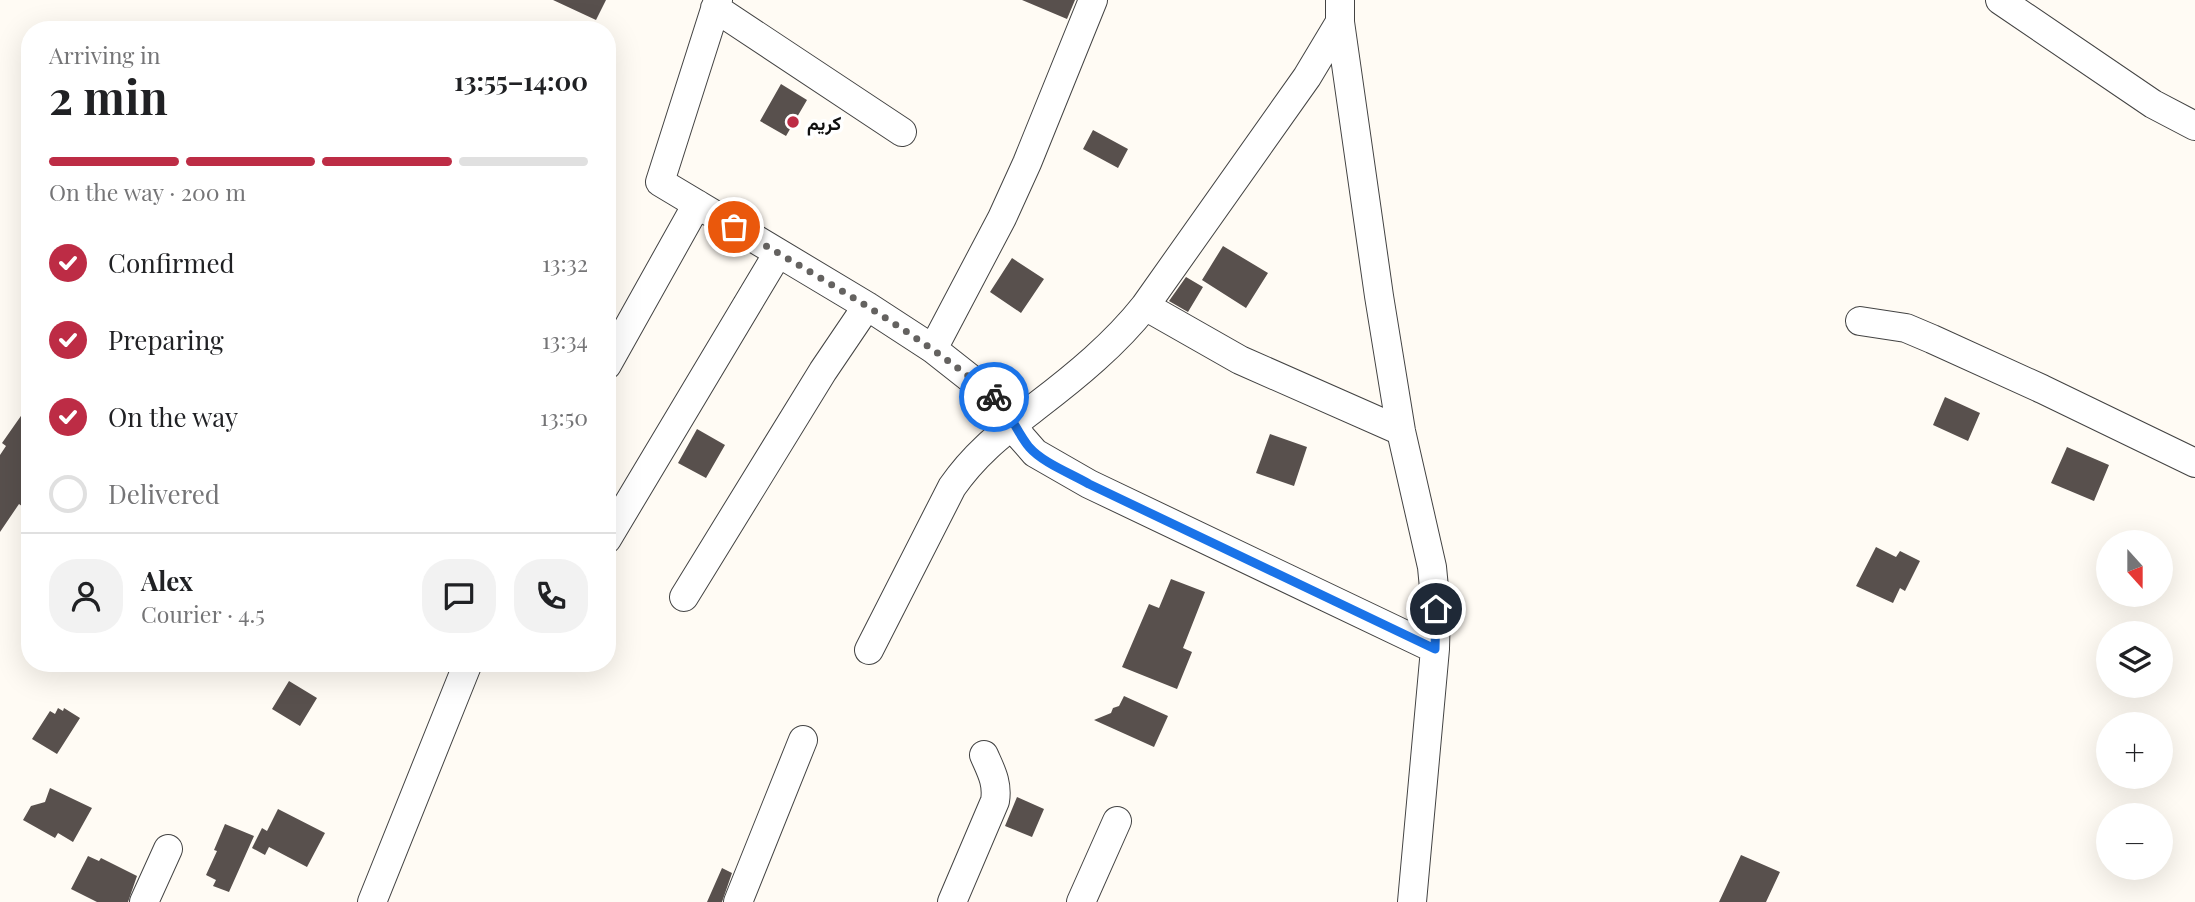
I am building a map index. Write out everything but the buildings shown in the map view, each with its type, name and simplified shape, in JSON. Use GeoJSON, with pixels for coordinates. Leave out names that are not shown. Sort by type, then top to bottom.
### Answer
{"type":"FeatureCollection","features":[{"type":"Feature","properties":{"kind":"street"},"geometry":{"type":"LineString","coordinates":[[933,349],[1002,218],[1093,0]]}},
{"type":"Feature","properties":{"kind":"street"},"geometry":{"type":"LineString","coordinates":[[2000,0],[2153,104],[2195,126]]}},
{"type":"Feature","properties":{"kind":"street"},"geometry":{"type":"LineString","coordinates":[[902,132],[716,4],[660,182],[867,306],[933,349],[999,401],[1021,437],[1035,453],[1089,484],[1435,649]]}},
{"type":"Feature","properties":{"kind":"street"},"geometry":{"type":"LineString","coordinates":[[869,650],[952,487],[968,465],[1127,329],[1300,88],[1340,11]]}},
{"type":"Feature","properties":{"kind":"street"},"geometry":{"type":"LineString","coordinates":[[1340,11],[1379,296],[1401,430],[1432,567],[1436,609],[1435,649],[1412,902]]}},
{"type":"Feature","properties":{"kind":"street"},"geometry":{"type":"LineString","coordinates":[[616,349],[697,204]]}},
{"type":"Feature","properties":{"kind":"street"},"geometry":{"type":"LineString","coordinates":[[616,524],[778,253]]}},
{"type":"Feature","properties":{"kind":"street"},"geometry":{"type":"LineString","coordinates":[[684,597],[867,306]]}},
{"type":"Feature","properties":{"kind":"street"},"geometry":{"type":"LineString","coordinates":[[1145,306],[1240,360],[1401,430]]}},
{"type":"Feature","properties":{"kind":"street"},"geometry":{"type":"LineString","coordinates":[[1860,321],[1906,328],[1932,339],[2054,394],[2195,463]]}},
{"type":"Feature","properties":{"kind":"street"},"geometry":{"type":"LineString","coordinates":[[372,902],[464,672]]}},
{"type":"Feature","properties":{"kind":"street"},"geometry":{"type":"LineString","coordinates":[[738,902],[803,740]]}},
{"type":"Feature","properties":{"kind":"street"},"geometry":{"type":"LineString","coordinates":[[952,902],[995,801],[995,778],[984,755]]}},
{"type":"Feature","properties":{"kind":"street"},"geometry":{"type":"LineString","coordinates":[[1081,902],[1117,821]]}},
{"type":"Feature","properties":{"kind":"street"},"geometry":{"type":"LineString","coordinates":[[144,902],[169,849]]}},
{"type":"Feature","properties":{"kind":"way so far"},"geometry":{"type":"LineString","coordinates":[[734,227],[884,316],[947,359],[994,397]]}},
{"type":"Feature","properties":{"kind":"place","name":"كريم"},"geometry":{"type":"Point","coordinates":[793,122]}},
{"type":"Feature","properties":{"kind":"route"},"geometry":{"type":"LineString","coordinates":[[994,397],[1008,412],[1028,446],[1053,464],[1089,484],[1435,649],[1436,609]]}}]}
